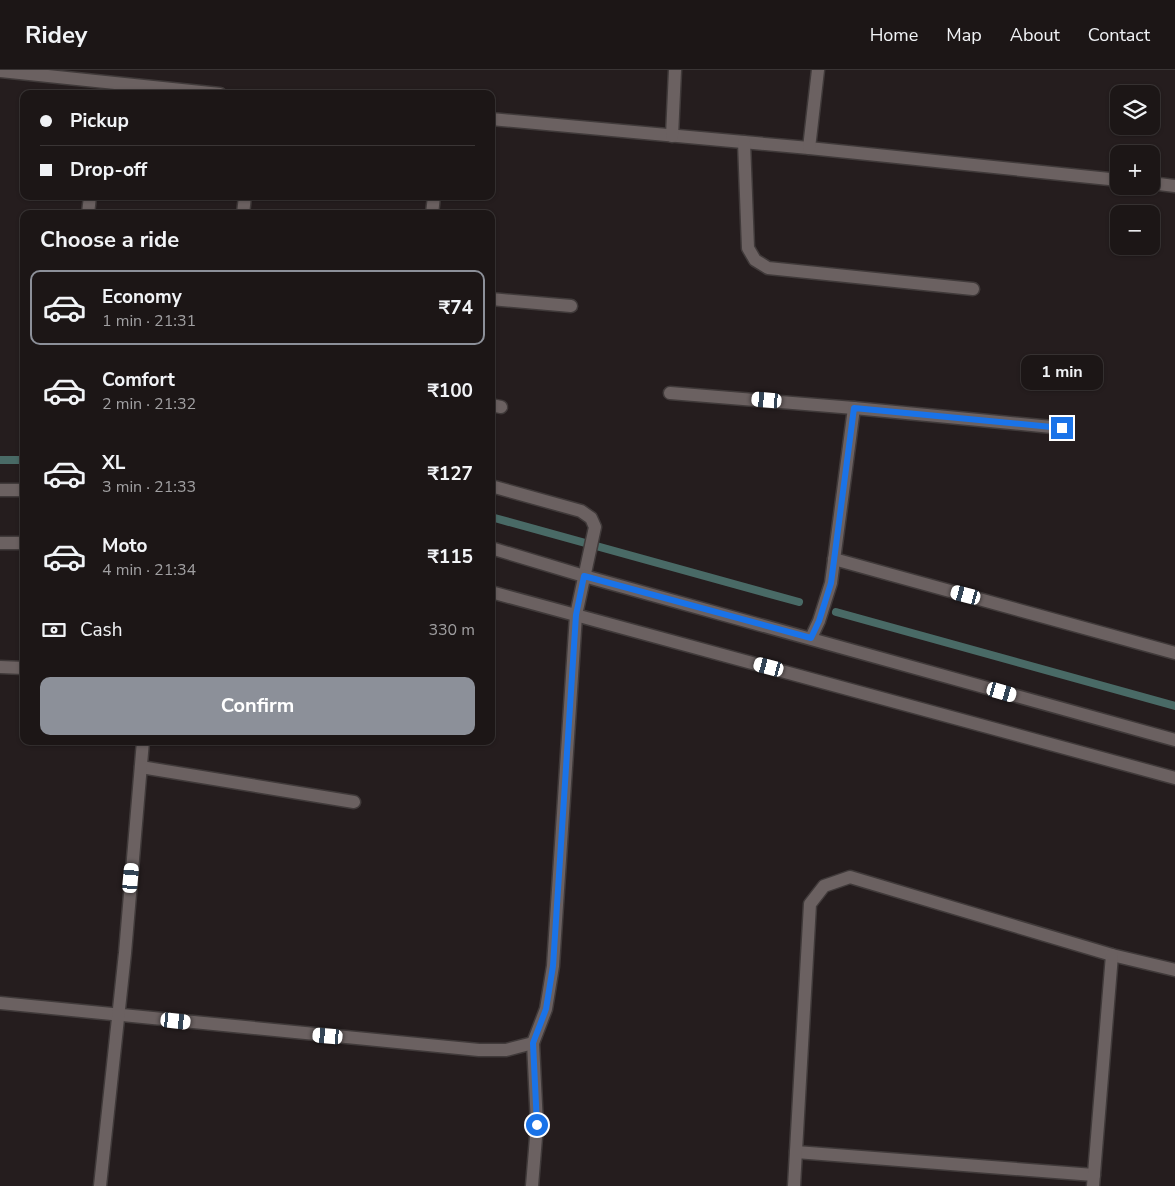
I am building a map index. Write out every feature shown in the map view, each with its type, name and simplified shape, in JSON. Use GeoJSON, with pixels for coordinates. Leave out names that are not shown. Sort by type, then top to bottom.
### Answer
{"type":"FeatureCollection","features":[{"type":"Feature","properties":{"kind":"street"},"geometry":{"type":"LineString","coordinates":[[672,136],[675,70]]}},
{"type":"Feature","properties":{"kind":"street"},"geometry":{"type":"LineString","coordinates":[[809,148],[818,70]]}},
{"type":"Feature","properties":{"kind":"street"},"geometry":{"type":"LineString","coordinates":[[0,71],[99,88],[139,90]]}},
{"type":"Feature","properties":{"kind":"street"},"geometry":{"type":"LineString","coordinates":[[495,119],[809,148],[1110,179]]}},
{"type":"Feature","properties":{"kind":"street"},"geometry":{"type":"LineString","coordinates":[[744,142],[748,248],[755,260],[768,268],[973,289]]}},
{"type":"Feature","properties":{"kind":"street"},"geometry":{"type":"LineString","coordinates":[[1160,184],[1175,186]]}},
{"type":"Feature","properties":{"kind":"street"},"geometry":{"type":"LineString","coordinates":[[495,299],[571,306]]}},
{"type":"Feature","properties":{"kind":"street"},"geometry":{"type":"LineString","coordinates":[[670,393],[1062,428]]}},
{"type":"Feature","properties":{"kind":"street"},"geometry":{"type":"LineString","coordinates":[[811,638],[819,621],[831,583],[854,408]]}},
{"type":"Feature","properties":{"kind":"street"},"geometry":{"type":"LineString","coordinates":[[495,487],[581,511],[592,518],[595,527],[576,615],[553,966],[546,1009],[533,1043],[537,1125],[532,1186]]}},
{"type":"Feature","properties":{"kind":"street"},"geometry":{"type":"LineString","coordinates":[[0,490],[20,490]]}},
{"type":"Feature","properties":{"kind":"street"},"geometry":{"type":"LineString","coordinates":[[0,543],[20,543]]}},
{"type":"Feature","properties":{"kind":"street"},"geometry":{"type":"LineString","coordinates":[[495,549],[584,576],[1175,740]]}},
{"type":"Feature","properties":{"kind":"street"},"geometry":{"type":"LineString","coordinates":[[834,559],[1175,653]]}},
{"type":"Feature","properties":{"kind":"street"},"geometry":{"type":"LineString","coordinates":[[495,593],[1175,778]]}},
{"type":"Feature","properties":{"kind":"street"},"geometry":{"type":"LineString","coordinates":[[0,667],[20,668]]}},
{"type":"Feature","properties":{"kind":"street"},"geometry":{"type":"LineString","coordinates":[[100,1186],[143,745]]}},
{"type":"Feature","properties":{"kind":"street"},"geometry":{"type":"LineString","coordinates":[[141,767],[354,802]]}},
{"type":"Feature","properties":{"kind":"street"},"geometry":{"type":"LineString","coordinates":[[794,1186],[810,904],[824,886],[850,877],[1112,955],[1175,970]]}},
{"type":"Feature","properties":{"kind":"street"},"geometry":{"type":"LineString","coordinates":[[796,1152],[1093,1181],[1112,955]]}},
{"type":"Feature","properties":{"kind":"street"},"geometry":{"type":"LineString","coordinates":[[0,1003],[479,1050],[506,1050],[533,1043]]}},
{"type":"Feature","properties":{"kind":"waterway"},"geometry":{"type":"LineString","coordinates":[[0,460],[20,460]]}},
{"type":"Feature","properties":{"kind":"waterway"},"geometry":{"type":"LineString","coordinates":[[495,518],[799,602]]}},
{"type":"Feature","properties":{"kind":"waterway"},"geometry":{"type":"LineString","coordinates":[[836,612],[1175,706]]}},
{"type":"Feature","properties":{"kind":"route"},"geometry":{"type":"LineString","coordinates":[[537,1125],[533,1043],[546,1009],[553,966],[576,615],[584,576],[811,638],[819,621],[831,583],[854,408],[1062,428]]}}]}
